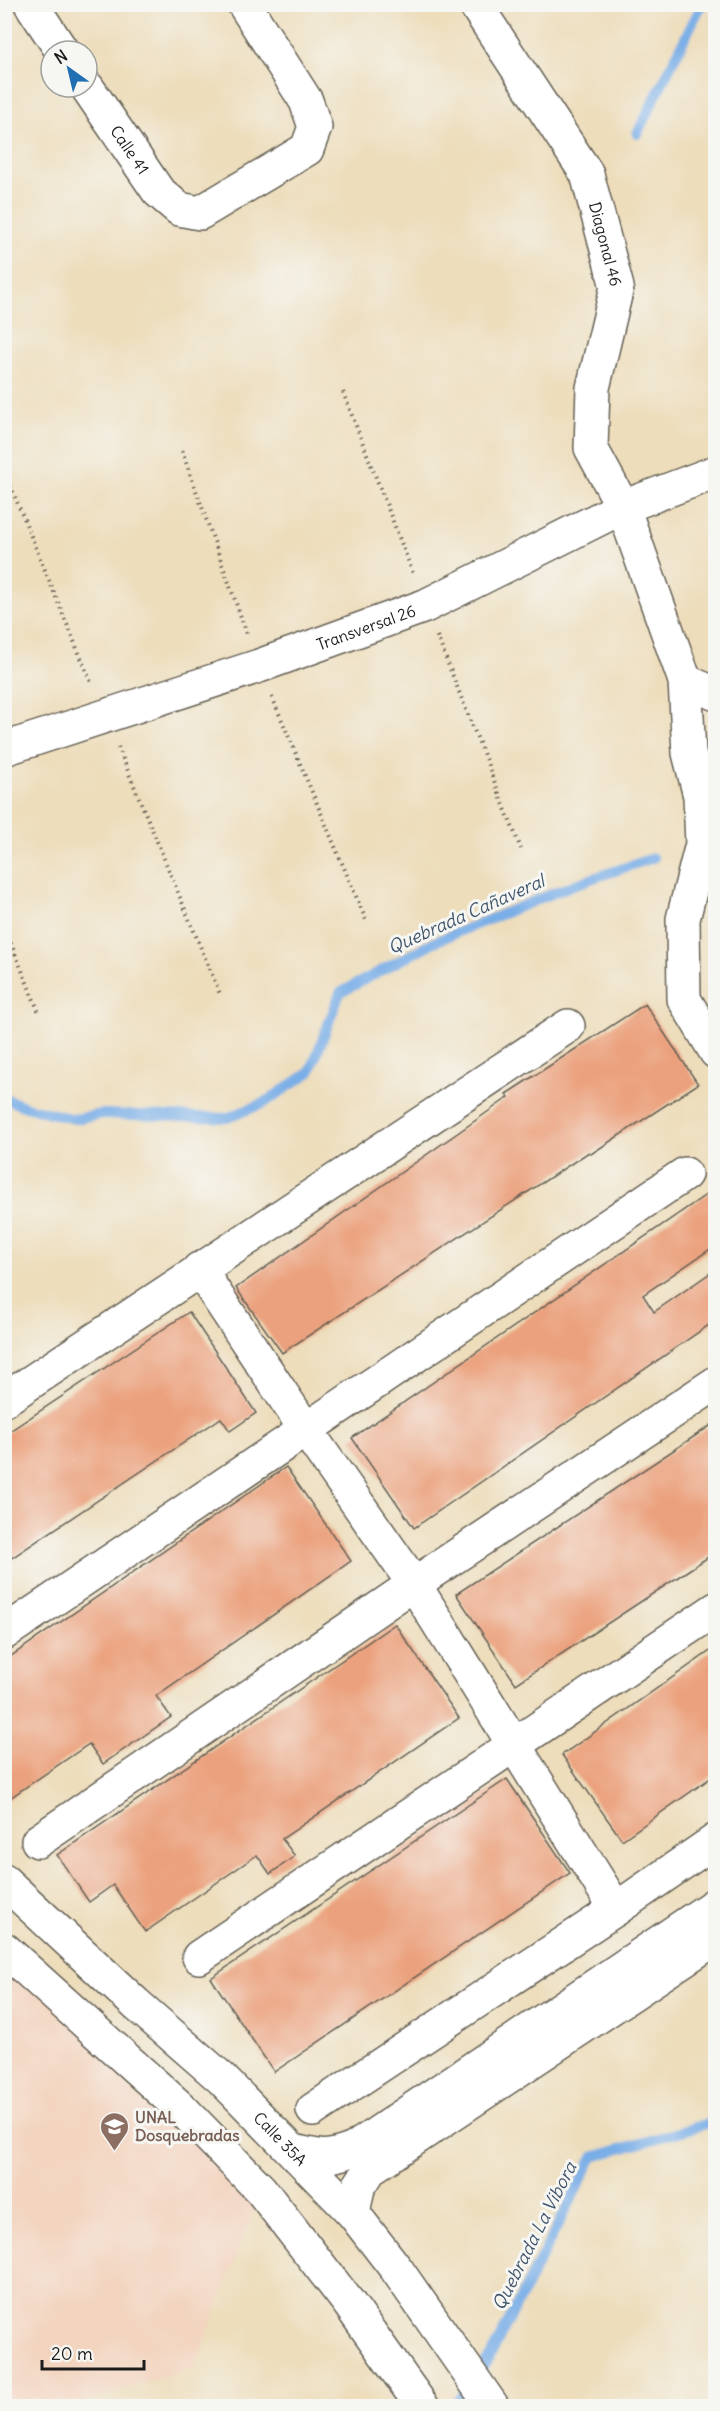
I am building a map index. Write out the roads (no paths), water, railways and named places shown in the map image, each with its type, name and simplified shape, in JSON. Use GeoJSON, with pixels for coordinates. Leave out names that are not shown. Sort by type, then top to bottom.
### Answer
{"type":"FeatureCollection","features":[{"type":"Feature","properties":{"kind":"street"},"geometry":{"type":"LineString","coordinates":[[31,4],[54,39]]}},
{"type":"Feature","properties":{"kind":"street","name":"Calle 41"},"geometry":{"type":"LineString","coordinates":[[95,99],[158,191],[179,209],[200,213],[307,149],[315,127],[306,101],[244,4]]}},
{"type":"Feature","properties":{"kind":"street","name":"Diagonal 46"},"geometry":{"type":"LineString","coordinates":[[475,4],[587,174],[617,287],[593,388],[591,448],[622,507],[685,681],[689,753],[700,796],[702,844],[683,919],[684,999],[716,1052]]}},
{"type":"Feature","properties":{"kind":"street","name":"Transversal 26"},"geometry":{"type":"LineString","coordinates":[[4,749],[259,666],[425,606],[622,507],[716,472]]}},
{"type":"Feature","properties":{"kind":"street"},"geometry":{"type":"LineString","coordinates":[[685,681],[716,694]]}},
{"type":"Feature","properties":{"kind":"street"},"geometry":{"type":"LineString","coordinates":[[4,1400],[568,1026]]}},
{"type":"Feature","properties":{"kind":"street"},"geometry":{"type":"LineString","coordinates":[[4,1633],[685,1174]]}},
{"type":"Feature","properties":{"kind":"street"},"geometry":{"type":"LineString","coordinates":[[199,1269],[306,1430],[414,1584],[616,1909]]}},
{"type":"Feature","properties":{"kind":"street"},"geometry":{"type":"LineString","coordinates":[[38,1841],[414,1584],[716,1383]]}},
{"type":"Feature","properties":{"kind":"street"},"geometry":{"type":"LineString","coordinates":[[199,1957],[716,1609]]}},
{"type":"Feature","properties":{"kind":"street"},"geometry":{"type":"LineString","coordinates":[[313,2110],[716,1840]]}},
{"type":"Feature","properties":{"kind":"street","name":"Calle 35A"},"geometry":{"type":"LineString","coordinates":[[4,1881],[136,2004],[221,2078],[353,2213],[397,2270],[492,2406]]}},
{"type":"Feature","properties":{"kind":"street"},"geometry":{"type":"LineString","coordinates":[[294,2151],[317,2158],[333,2157],[354,2149],[716,1904]]}},
{"type":"Feature","properties":{"kind":"street"},"geometry":{"type":"LineString","coordinates":[[353,2213],[358,2188],[371,2168],[716,1938]]}},
{"type":"Feature","properties":{"kind":"street"},"geometry":{"type":"LineString","coordinates":[[4,1949],[185,2112],[261,2190],[348,2302],[422,2406]]}},
{"type":"Feature","properties":{"kind":"waterway","name":"Quebrada Cañaveral"},"geometry":{"type":"LineString","coordinates":[[637,134],[702,4]]}},
{"type":"Feature","properties":{"kind":"waterway","name":"Quebrada Cañaveral"},"geometry":{"type":"LineString","coordinates":[[4,1098],[26,1107],[74,1119],[102,1114],[227,1118],[264,1103],[310,1072],[340,993],[432,943],[573,885],[653,858]]}},
{"type":"Feature","properties":{"kind":"waterway","name":"Quebrada La Vibora"},"geometry":{"type":"LineString","coordinates":[[453,2406],[490,2357],[593,2157],[716,2121]]}},
{"type":"Feature","properties":{"kind":"place","name":"UNAL Dosquebradas"},"geometry":{"type":"Point","coordinates":[114,2152]}}]}
